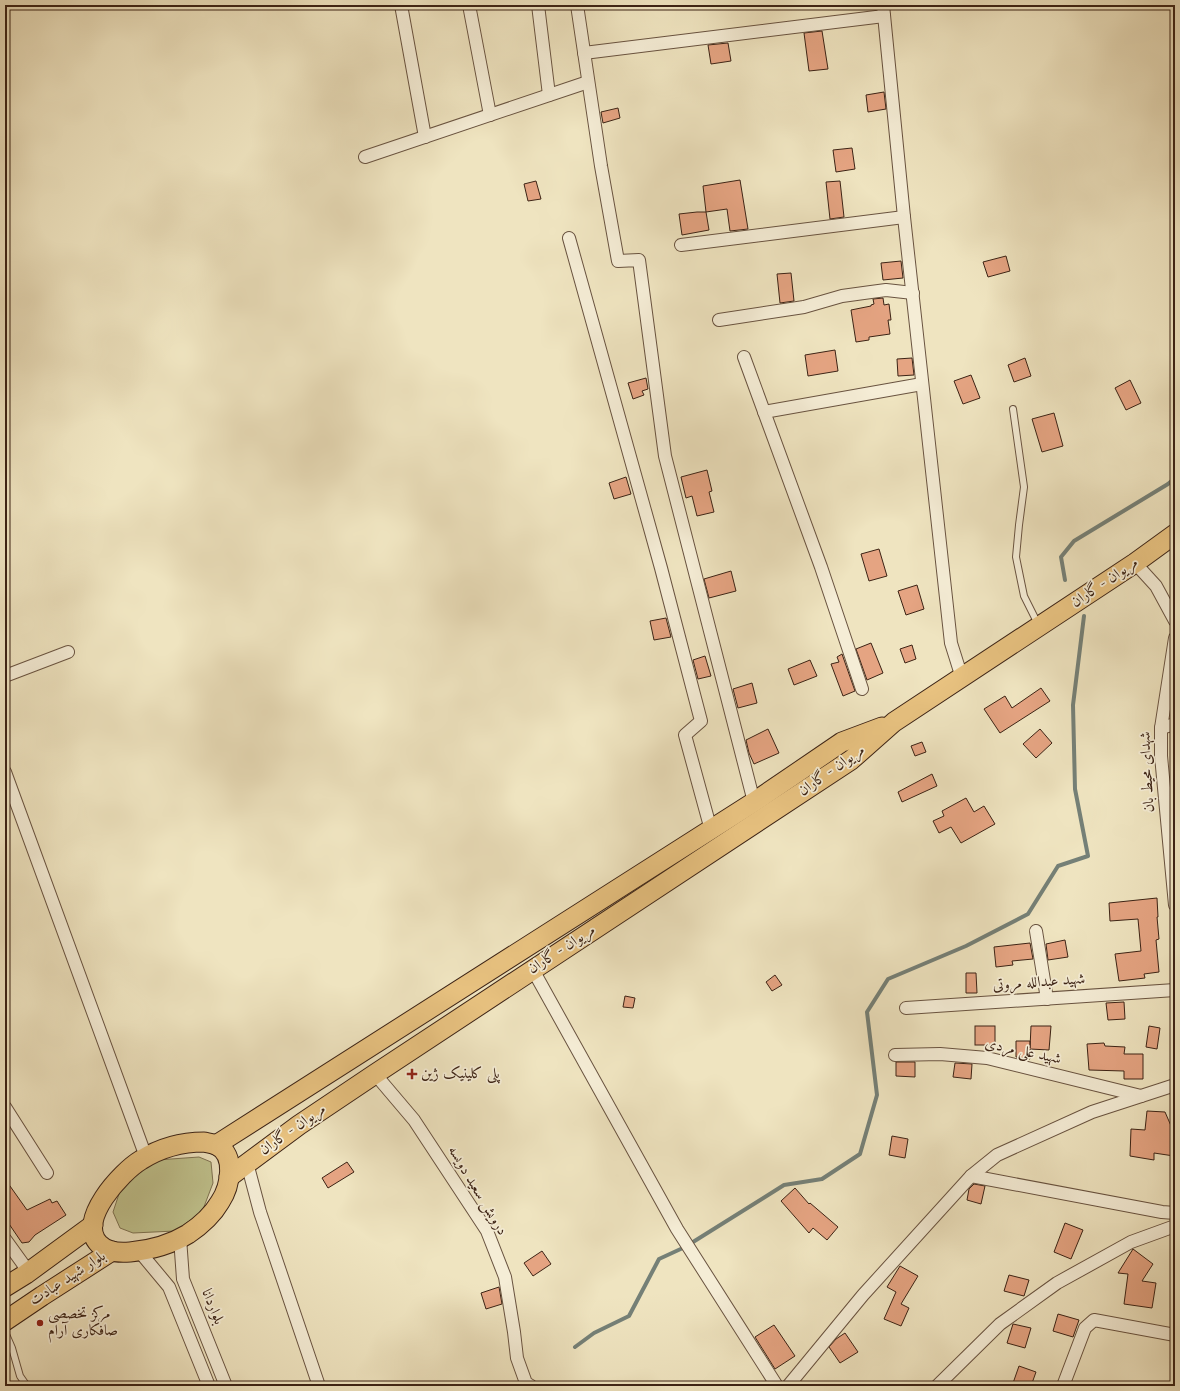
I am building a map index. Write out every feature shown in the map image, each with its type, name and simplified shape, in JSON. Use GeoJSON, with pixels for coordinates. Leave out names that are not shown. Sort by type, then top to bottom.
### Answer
{"type":"FeatureCollection","features":[{"type":"Feature","properties":{"kind":"main road","name":"مریوان - گاران"},"geometry":{"type":"LineString","coordinates":[[229,1177],[320,1110],[851,760],[894,722],[1136,563],[1175,534]]}},
{"type":"Feature","properties":{"kind":"main road","name":"مریوان - گاران"},"geometry":{"type":"LineString","coordinates":[[216,1145],[711,830],[842,742],[894,722]]}},
{"type":"Feature","properties":{"kind":"main road"},"geometry":{"type":"LineString","coordinates":[[302,1090],[302,1098],[306,1105],[313,1109],[320,1110]]}},
{"type":"Feature","properties":{"kind":"main road"},"geometry":{"type":"LineString","coordinates":[[204,1142],[216,1145],[223,1150],[227,1156],[230,1168],[228,1187],[220,1202],[206,1219],[189,1233],[170,1243],[139,1251],[112,1251],[103,1248],[97,1242],[93,1233],[92,1225],[98,1209],[112,1186],[139,1160],[160,1150],[181,1143],[204,1142]]}},
{"type":"Feature","properties":{"kind":"main road","name":"بلوار شهید عبادت"},"geometry":{"type":"LineString","coordinates":[[5,1287],[26,1274],[92,1225]]}},
{"type":"Feature","properties":{"kind":"main road","name":"بلوار شهید عبادت"},"geometry":{"type":"LineString","coordinates":[[5,1321],[112,1251]]}},
{"type":"Feature","properties":{"kind":"main road"},"geometry":{"type":"LineString","coordinates":[[26,1274],[34,1275],[41,1280],[44,1288],[42,1296]]}},
{"type":"Feature","properties":{"kind":"street"},"geometry":{"type":"LineString","coordinates":[[401,5],[425,137]]}},
{"type":"Feature","properties":{"kind":"street"},"geometry":{"type":"LineString","coordinates":[[469,5],[490,115]]}},
{"type":"Feature","properties":{"kind":"street"},"geometry":{"type":"LineString","coordinates":[[538,5],[549,95]]}},
{"type":"Feature","properties":{"kind":"street"},"geometry":{"type":"LineString","coordinates":[[577,5],[601,166],[618,261],[639,260],[665,456],[754,802]]}},
{"type":"Feature","properties":{"kind":"street"},"geometry":{"type":"LineString","coordinates":[[584,53],[884,10],[904,217],[951,643],[962,678]]}},
{"type":"Feature","properties":{"kind":"street"},"geometry":{"type":"LineString","coordinates":[[365,157],[588,82]]}},
{"type":"Feature","properties":{"kind":"street"},"geometry":{"type":"LineString","coordinates":[[681,245],[904,217]]}},
{"type":"Feature","properties":{"kind":"street"},"geometry":{"type":"LineString","coordinates":[[570,238],[661,568],[701,721],[685,735],[711,830]]}},
{"type":"Feature","properties":{"kind":"street"},"geometry":{"type":"LineString","coordinates":[[719,320],[804,307],[842,296],[871,292],[886,290],[913,294]]}},
{"type":"Feature","properties":{"kind":"street"},"geometry":{"type":"LineString","coordinates":[[744,357],[821,567],[862,689]]}},
{"type":"Feature","properties":{"kind":"street"},"geometry":{"type":"LineString","coordinates":[[764,412],[922,384]]}},
{"type":"Feature","properties":{"kind":"street"},"geometry":{"type":"LineString","coordinates":[[1136,563],[1156,586],[1175,621]]}},
{"type":"Feature","properties":{"kind":"street","name":"شهدای محیط بان"},"geometry":{"type":"LineString","coordinates":[[1175,638],[1161,728],[1161,756],[1169,788],[1175,905]]}},
{"type":"Feature","properties":{"kind":"street"},"geometry":{"type":"LineString","coordinates":[[5,676],[68,652]]}},
{"type":"Feature","properties":{"kind":"street"},"geometry":{"type":"LineString","coordinates":[[1161,728],[1175,724]]}},
{"type":"Feature","properties":{"kind":"street"},"geometry":{"type":"LineString","coordinates":[[5,772],[146,1157]]}},
{"type":"Feature","properties":{"kind":"street"},"geometry":{"type":"LineString","coordinates":[[1036,931],[1047,999]]}},
{"type":"Feature","properties":{"kind":"street"},"geometry":{"type":"LineString","coordinates":[[533,970],[692,1256],[777,1386]]}},
{"type":"Feature","properties":{"kind":"street","name":"شهید عبدالله مروتی"},"geometry":{"type":"LineString","coordinates":[[906,1008],[1175,990]]}},
{"type":"Feature","properties":{"kind":"street","name":"شهید علی مردی"},"geometry":{"type":"LineString","coordinates":[[895,1055],[940,1054],[987,1058],[1142,1096]]}},
{"type":"Feature","properties":{"kind":"street","name":"درویش سعید دویسه"},"geometry":{"type":"LineString","coordinates":[[375,1074],[414,1120],[487,1231],[505,1277],[517,1358],[526,1383],[531,1386]]}},
{"type":"Feature","properties":{"kind":"street"},"geometry":{"type":"LineString","coordinates":[[788,1386],[863,1295],[971,1176],[997,1155],[1092,1112],[1175,1085]]}},
{"type":"Feature","properties":{"kind":"street"},"geometry":{"type":"LineString","coordinates":[[5,1107],[47,1173]]}},
{"type":"Feature","properties":{"kind":"street"},"geometry":{"type":"LineString","coordinates":[[247,1163],[260,1212],[319,1386]]}},
{"type":"Feature","properties":{"kind":"street"},"geometry":{"type":"LineString","coordinates":[[971,1176],[1162,1212],[1175,1213]]}},
{"type":"Feature","properties":{"kind":"street"},"geometry":{"type":"LineString","coordinates":[[937,1386],[1000,1324],[1058,1283],[1131,1242],[1175,1226]]}},
{"type":"Feature","properties":{"kind":"street","name":"بلواردانا"},"geometry":{"type":"LineString","coordinates":[[180,1238],[184,1279],[226,1386]]}},
{"type":"Feature","properties":{"kind":"street"},"geometry":{"type":"LineString","coordinates":[[5,1239],[24,1264],[26,1274]]}},
{"type":"Feature","properties":{"kind":"street"},"geometry":{"type":"LineString","coordinates":[[139,1251],[169,1287],[209,1386]]}},
{"type":"Feature","properties":{"kind":"street"},"geometry":{"type":"LineString","coordinates":[[1063,1386],[1085,1328],[1094,1320],[1175,1335]]}},
{"type":"Feature","properties":{"kind":"lane"},"geometry":{"type":"LineString","coordinates":[[1013,409],[1024,488],[1018,525],[1016,557],[1024,596],[1039,627]]}},
{"type":"Feature","properties":{"kind":"lane"},"geometry":{"type":"LineString","coordinates":[[5,1332],[12,1348],[20,1376],[27,1386]]}},
{"type":"Feature","properties":{"kind":"green space"},"geometry":{"type":"Polygon","coordinates":[[[199,1157],[211,1162],[213,1183],[202,1212],[175,1231],[133,1233],[120,1228],[113,1212],[122,1185],[157,1160],[199,1157]]]}},
{"type":"Feature","properties":{"kind":"building"},"geometry":{"type":"Polygon","coordinates":[[[822,31],[828,69],[809,71],[804,33],[822,31]]]}},
{"type":"Feature","properties":{"kind":"building"},"geometry":{"type":"Polygon","coordinates":[[[728,43],[731,61],[711,64],[708,45],[728,43]]]}},
{"type":"Feature","properties":{"kind":"building"},"geometry":{"type":"Polygon","coordinates":[[[884,92],[886,109],[868,112],[866,95],[884,92]]]}},
{"type":"Feature","properties":{"kind":"building"},"geometry":{"type":"Polygon","coordinates":[[[618,108],[620,118],[603,123],[601,112],[618,108]]]}},
{"type":"Feature","properties":{"kind":"building"},"geometry":{"type":"Polygon","coordinates":[[[852,148],[855,169],[836,172],[833,150],[852,148]]]}},
{"type":"Feature","properties":{"kind":"building"},"geometry":{"type":"Polygon","coordinates":[[[740,180],[748,229],[730,231],[727,209],[706,212],[703,186],[740,180]]]}},
{"type":"Feature","properties":{"kind":"building"},"geometry":{"type":"Polygon","coordinates":[[[536,181],[541,199],[528,201],[524,184],[536,181]]]}},
{"type":"Feature","properties":{"kind":"building"},"geometry":{"type":"Polygon","coordinates":[[[840,181],[844,217],[830,219],[826,182],[840,181]]]}},
{"type":"Feature","properties":{"kind":"building"},"geometry":{"type":"Polygon","coordinates":[[[706,212],[709,230],[682,235],[679,214],[706,212]]]}},
{"type":"Feature","properties":{"kind":"building"},"geometry":{"type":"Polygon","coordinates":[[[1006,256],[1010,271],[988,277],[983,262],[1006,256]]]}},
{"type":"Feature","properties":{"kind":"building"},"geometry":{"type":"Polygon","coordinates":[[[901,261],[903,278],[883,280],[881,263],[901,261]]]}},
{"type":"Feature","properties":{"kind":"building"},"geometry":{"type":"Polygon","coordinates":[[[791,273],[794,301],[780,303],[777,274],[791,273]]]}},
{"type":"Feature","properties":{"kind":"building"},"geometry":{"type":"Polygon","coordinates":[[[883,298],[884,305],[889,304],[891,320],[888,320],[890,334],[869,337],[869,340],[856,342],[851,310],[871,306],[874,304],[873,299],[883,298]]]}},
{"type":"Feature","properties":{"kind":"building"},"geometry":{"type":"Polygon","coordinates":[[[835,350],[838,371],[808,376],[805,355],[835,350]]]}},
{"type":"Feature","properties":{"kind":"building"},"geometry":{"type":"Polygon","coordinates":[[[912,358],[914,375],[898,376],[897,359],[912,358]]]}},
{"type":"Feature","properties":{"kind":"building"},"geometry":{"type":"Polygon","coordinates":[[[1025,358],[1031,376],[1014,382],[1008,365],[1025,358]]]}},
{"type":"Feature","properties":{"kind":"building"},"geometry":{"type":"Polygon","coordinates":[[[971,375],[980,398],[963,404],[954,381],[971,375]]]}},
{"type":"Feature","properties":{"kind":"building"},"geometry":{"type":"Polygon","coordinates":[[[646,378],[648,389],[642,391],[644,395],[633,399],[628,383],[646,378]]]}},
{"type":"Feature","properties":{"kind":"building"},"geometry":{"type":"Polygon","coordinates":[[[1130,380],[1141,403],[1126,410],[1115,388],[1130,380]]]}},
{"type":"Feature","properties":{"kind":"building"},"geometry":{"type":"Polygon","coordinates":[[[1054,413],[1063,446],[1042,452],[1032,419],[1054,413]]]}},
{"type":"Feature","properties":{"kind":"building"},"geometry":{"type":"Polygon","coordinates":[[[707,470],[712,491],[709,492],[714,512],[697,516],[692,496],[686,498],[681,477],[707,470]]]}},
{"type":"Feature","properties":{"kind":"building"},"geometry":{"type":"Polygon","coordinates":[[[626,477],[631,494],[614,499],[609,483],[626,477]]]}},
{"type":"Feature","properties":{"kind":"building"},"geometry":{"type":"Polygon","coordinates":[[[879,549],[887,576],[869,581],[861,554],[879,549]]]}},
{"type":"Feature","properties":{"kind":"building"},"geometry":{"type":"Polygon","coordinates":[[[731,571],[736,591],[709,598],[704,579],[731,571]]]}},
{"type":"Feature","properties":{"kind":"building"},"geometry":{"type":"Polygon","coordinates":[[[917,585],[924,609],[906,615],[898,591],[917,585]]]}},
{"type":"Feature","properties":{"kind":"building"},"geometry":{"type":"Polygon","coordinates":[[[666,618],[671,637],[654,640],[650,621],[666,618]]]}},
{"type":"Feature","properties":{"kind":"building"},"geometry":{"type":"Polygon","coordinates":[[[871,643],[883,673],[867,680],[856,649],[871,643]]]}},
{"type":"Feature","properties":{"kind":"building"},"geometry":{"type":"Polygon","coordinates":[[[912,645],[916,659],[905,663],[900,649],[912,645]]]}},
{"type":"Feature","properties":{"kind":"building"},"geometry":{"type":"Polygon","coordinates":[[[842,654],[855,691],[843,696],[831,664],[839,662],[837,657],[842,654]]]}},
{"type":"Feature","properties":{"kind":"building"},"geometry":{"type":"Polygon","coordinates":[[[705,656],[711,676],[698,679],[693,660],[705,656]]]}},
{"type":"Feature","properties":{"kind":"building"},"geometry":{"type":"Polygon","coordinates":[[[810,660],[817,676],[794,685],[788,669],[810,660]]]}},
{"type":"Feature","properties":{"kind":"building"},"geometry":{"type":"Polygon","coordinates":[[[752,683],[757,703],[738,708],[733,689],[752,683]]]}},
{"type":"Feature","properties":{"kind":"building"},"geometry":{"type":"Polygon","coordinates":[[[1041,688],[1050,701],[1000,733],[984,709],[1005,696],[1012,708],[1041,688]]]}},
{"type":"Feature","properties":{"kind":"building"},"geometry":{"type":"Polygon","coordinates":[[[768,729],[779,753],[754,764],[749,753],[746,740],[768,729]]]}},
{"type":"Feature","properties":{"kind":"building"},"geometry":{"type":"Polygon","coordinates":[[[1040,729],[1052,743],[1036,758],[1023,744],[1040,729]]]}},
{"type":"Feature","properties":{"kind":"building"},"geometry":{"type":"Polygon","coordinates":[[[922,742],[926,752],[915,756],[911,746],[922,742]]]}},
{"type":"Feature","properties":{"kind":"building"},"geometry":{"type":"Polygon","coordinates":[[[932,774],[937,786],[902,802],[898,792],[932,774]]]}},
{"type":"Feature","properties":{"kind":"building"},"geometry":{"type":"Polygon","coordinates":[[[966,798],[974,812],[984,806],[995,824],[961,843],[951,827],[939,833],[933,821],[944,816],[942,811],[966,798]]]}},
{"type":"Feature","properties":{"kind":"building"},"geometry":{"type":"Polygon","coordinates":[[[1157,898],[1159,939],[1156,940],[1159,972],[1144,974],[1145,978],[1119,981],[1115,954],[1141,951],[1138,919],[1110,921],[1109,903],[1157,898]]]}},
{"type":"Feature","properties":{"kind":"building"},"geometry":{"type":"Polygon","coordinates":[[[1065,940],[1068,957],[1048,960],[1046,944],[1065,940]]]}},
{"type":"Feature","properties":{"kind":"building"},"geometry":{"type":"Polygon","coordinates":[[[1030,943],[1033,959],[1012,961],[1013,965],[996,967],[994,947],[1030,943]]]}},
{"type":"Feature","properties":{"kind":"building"},"geometry":{"type":"Polygon","coordinates":[[[966,973],[976,973],[977,993],[966,993],[966,973]]]}},
{"type":"Feature","properties":{"kind":"building"},"geometry":{"type":"Polygon","coordinates":[[[775,975],[782,985],[772,991],[766,982],[775,975]]]}},
{"type":"Feature","properties":{"kind":"building"},"geometry":{"type":"Polygon","coordinates":[[[625,996],[635,998],[633,1008],[623,1007],[625,996]]]}},
{"type":"Feature","properties":{"kind":"building"},"geometry":{"type":"Polygon","coordinates":[[[1124,1002],[1125,1019],[1108,1020],[1106,1003],[1124,1002]]]}},
{"type":"Feature","properties":{"kind":"building"},"geometry":{"type":"Polygon","coordinates":[[[975,1026],[995,1026],[995,1045],[975,1045],[975,1026]]]}},
{"type":"Feature","properties":{"kind":"building"},"geometry":{"type":"Polygon","coordinates":[[[1031,1026],[1051,1026],[1049,1050],[1030,1049],[1030,1059],[1016,1057],[1016,1041],[1030,1041],[1030,1048],[1031,1026]]]}},
{"type":"Feature","properties":{"kind":"building"},"geometry":{"type":"Polygon","coordinates":[[[1149,1026],[1160,1028],[1157,1049],[1146,1047],[1149,1026]]]}},
{"type":"Feature","properties":{"kind":"building"},"geometry":{"type":"Polygon","coordinates":[[[1104,1043],[1105,1046],[1125,1047],[1124,1054],[1143,1054],[1143,1079],[1124,1079],[1124,1071],[1089,1070],[1087,1044],[1104,1043]]]}},
{"type":"Feature","properties":{"kind":"building"},"geometry":{"type":"Polygon","coordinates":[[[896,1062],[915,1062],[915,1077],[896,1076],[896,1062]]]}},
{"type":"Feature","properties":{"kind":"building"},"geometry":{"type":"Polygon","coordinates":[[[955,1063],[972,1064],[971,1079],[953,1077],[955,1063]]]}},
{"type":"Feature","properties":{"kind":"building"},"geometry":{"type":"Polygon","coordinates":[[[1147,1111],[1165,1112],[1175,1135],[1174,1156],[1154,1153],[1154,1160],[1130,1156],[1131,1129],[1145,1130],[1147,1111]]]}},
{"type":"Feature","properties":{"kind":"building"},"geometry":{"type":"Polygon","coordinates":[[[892,1136],[908,1139],[905,1158],[889,1155],[892,1136]]]}},
{"type":"Feature","properties":{"kind":"building"},"geometry":{"type":"Polygon","coordinates":[[[347,1162],[354,1172],[328,1188],[322,1178],[347,1162]]]}},
{"type":"Feature","properties":{"kind":"building"},"geometry":{"type":"Polygon","coordinates":[[[5,1179],[27,1210],[50,1199],[52,1203],[57,1201],[66,1215],[35,1235],[29,1242],[22,1243],[5,1218],[5,1179]]]}},
{"type":"Feature","properties":{"kind":"building"},"geometry":{"type":"Polygon","coordinates":[[[974,1184],[985,1186],[981,1204],[967,1200],[969,1189],[974,1184]]]}},
{"type":"Feature","properties":{"kind":"building"},"geometry":{"type":"Polygon","coordinates":[[[795,1188],[809,1204],[810,1203],[838,1227],[827,1240],[813,1228],[809,1233],[781,1201],[795,1188]]]}},
{"type":"Feature","properties":{"kind":"building"},"geometry":{"type":"Polygon","coordinates":[[[1065,1223],[1083,1230],[1071,1259],[1054,1252],[1065,1223]]]}},
{"type":"Feature","properties":{"kind":"building"},"geometry":{"type":"Polygon","coordinates":[[[1133,1249],[1153,1264],[1142,1281],[1156,1283],[1152,1308],[1124,1304],[1128,1274],[1118,1273],[1133,1249]]]}},
{"type":"Feature","properties":{"kind":"building"},"geometry":{"type":"Polygon","coordinates":[[[542,1251],[551,1264],[533,1276],[524,1263],[542,1251]]]}},
{"type":"Feature","properties":{"kind":"building"},"geometry":{"type":"Polygon","coordinates":[[[900,1266],[918,1276],[901,1304],[909,1308],[901,1326],[884,1319],[896,1292],[887,1287],[900,1266]]]}},
{"type":"Feature","properties":{"kind":"building"},"geometry":{"type":"Polygon","coordinates":[[[1009,1275],[1029,1280],[1024,1296],[1004,1291],[1009,1275]]]}},
{"type":"Feature","properties":{"kind":"building"},"geometry":{"type":"Polygon","coordinates":[[[499,1287],[502,1304],[486,1309],[481,1293],[499,1287]]]}},
{"type":"Feature","properties":{"kind":"building"},"geometry":{"type":"Polygon","coordinates":[[[1058,1314],[1079,1320],[1073,1337],[1053,1331],[1058,1314]]]}},
{"type":"Feature","properties":{"kind":"building"},"geometry":{"type":"Polygon","coordinates":[[[1013,1324],[1031,1328],[1025,1348],[1007,1343],[1013,1324]]]}},
{"type":"Feature","properties":{"kind":"building"},"geometry":{"type":"Polygon","coordinates":[[[774,1325],[795,1356],[775,1369],[755,1337],[774,1325]]]}},
{"type":"Feature","properties":{"kind":"building"},"geometry":{"type":"Polygon","coordinates":[[[845,1333],[858,1352],[840,1363],[829,1347],[836,1339],[845,1333]]]}},
{"type":"Feature","properties":{"kind":"building"},"geometry":{"type":"Polygon","coordinates":[[[1019,1366],[1036,1372],[1031,1386],[1012,1386],[1019,1366]]]}},
{"type":"Feature","properties":{"kind":"waterway"},"geometry":{"type":"LineString","coordinates":[[1065,580],[1061,557],[1074,541],[1168,484],[1175,478]]}},
{"type":"Feature","properties":{"kind":"waterway"},"geometry":{"type":"LineString","coordinates":[[575,1347],[594,1333],[629,1316],[659,1259],[685,1247],[784,1185],[822,1179],[860,1154],[877,1095],[867,1012],[888,979],[966,946],[1028,914],[1058,866],[1088,856],[1075,789],[1073,705],[1084,616]]}},
{"type":"Feature","properties":{"kind":"place","name":"پلی کلینیک ژین"},"geometry":{"type":"Point","coordinates":[412,1074]}},
{"type":"Feature","properties":{"kind":"place","name":"مرکز تخصصی صافکاری آرام"},"geometry":{"type":"Point","coordinates":[40,1323]}}]}
